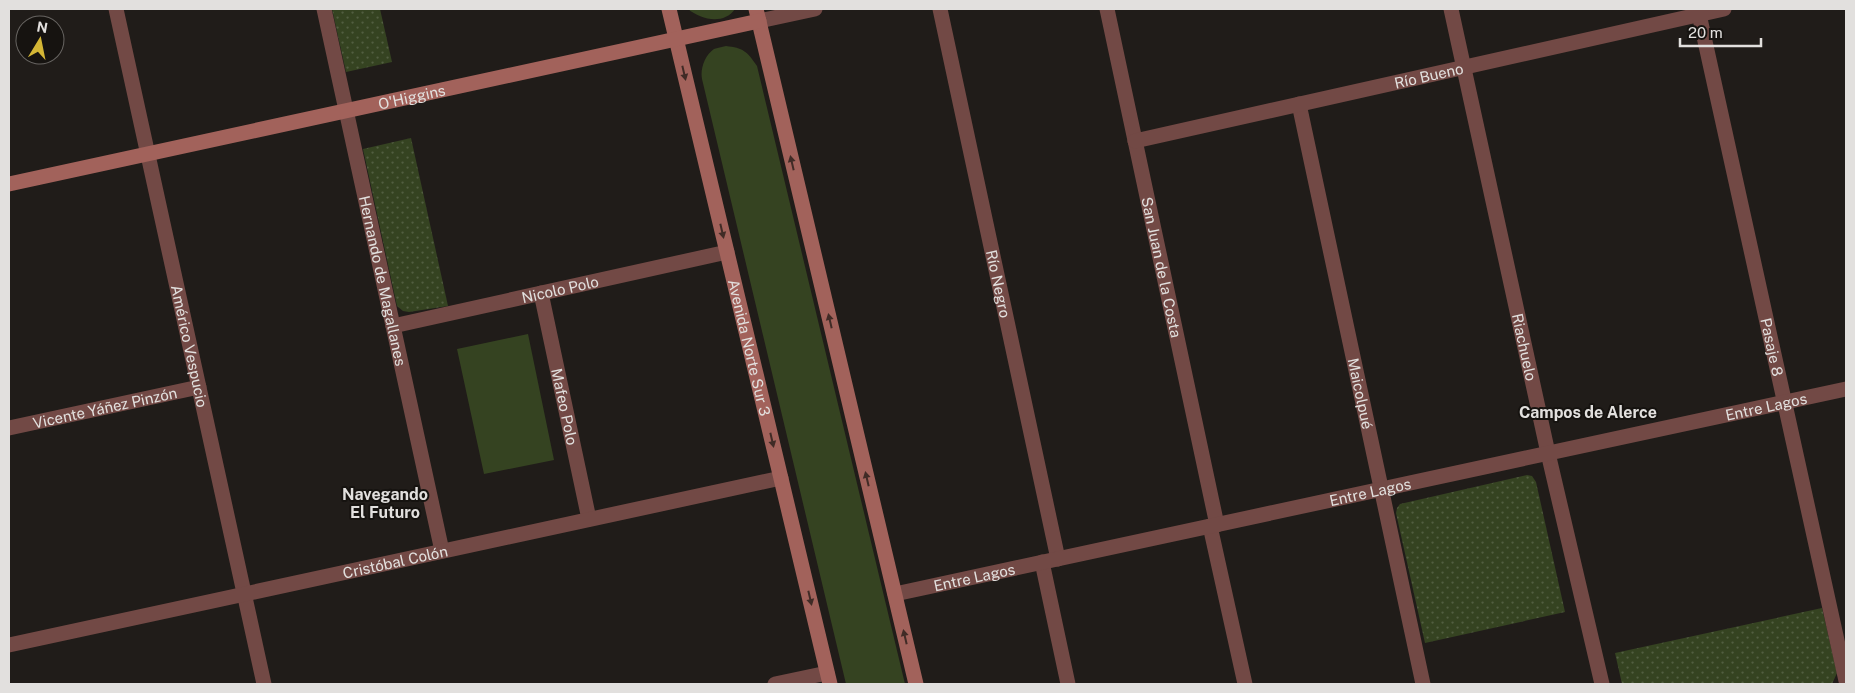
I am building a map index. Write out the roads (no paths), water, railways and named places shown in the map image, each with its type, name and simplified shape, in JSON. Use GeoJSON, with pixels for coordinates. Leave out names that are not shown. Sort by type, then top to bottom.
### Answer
{"type":"FeatureCollection","features":[{"type":"Feature","properties":{"kind":"street","name":"Américo Vespucio"},"geometry":{"type":"LineString","coordinates":[[116,9],[264,684]]}},
{"type":"Feature","properties":{"kind":"street","name":"Hernando de Magallanes"},"geometry":{"type":"LineString","coordinates":[[324,9],[442,551]]}},
{"type":"Feature","properties":{"kind":"street","name":"Avenida Norte Sur 3"},"geometry":{"type":"LineString","coordinates":[[669,9],[829,679]]}},
{"type":"Feature","properties":{"kind":"street","name":"O'Higgins"},"geometry":{"type":"LineString","coordinates":[[9,184],[676,39],[757,15],[815,9]]}},
{"type":"Feature","properties":{"kind":"street","name":"Río Negro"},"geometry":{"type":"LineString","coordinates":[[940,9],[1058,559]]}},
{"type":"Feature","properties":{"kind":"street","name":"San Juan de la Costa"},"geometry":{"type":"LineString","coordinates":[[1107,9],[1245,684]]}},
{"type":"Feature","properties":{"kind":"street","name":"Riachuelo"},"geometry":{"type":"LineString","coordinates":[[1451,9],[1548,453],[1602,684]]}},
{"type":"Feature","properties":{"kind":"street","name":"Río Bueno"},"geometry":{"type":"LineString","coordinates":[[1135,141],[1724,9]]}},
{"type":"Feature","properties":{"kind":"street","name":"Pasaje 8"},"geometry":{"type":"LineString","coordinates":[[1699,14],[1846,681]]}},
{"type":"Feature","properties":{"kind":"street"},"geometry":{"type":"LineString","coordinates":[[757,15],[916,684]]}},
{"type":"Feature","properties":{"kind":"street","name":"Maicolpué"},"geometry":{"type":"LineString","coordinates":[[1299,104],[1423,684]]}},
{"type":"Feature","properties":{"kind":"street","name":"Nicolo Polo"},"geometry":{"type":"LineString","coordinates":[[393,326],[727,252]]}},
{"type":"Feature","properties":{"kind":"street","name":"Mafeo Polo"},"geometry":{"type":"LineString","coordinates":[[541,293],[589,519]]}},
{"type":"Feature","properties":{"kind":"street","name":"Vicente Yáñez Pinzón"},"geometry":{"type":"LineString","coordinates":[[9,428],[199,387]]}},
{"type":"Feature","properties":{"kind":"street","name":"Entre Lagos"},"geometry":{"type":"LineString","coordinates":[[895,594],[1846,389]]}},
{"type":"Feature","properties":{"kind":"street","name":"Cristóbal Colón"},"geometry":{"type":"LineString","coordinates":[[9,645],[781,478]]}},
{"type":"Feature","properties":{"kind":"street"},"geometry":{"type":"LineString","coordinates":[[1042,562],[1068,684]]}},
{"type":"Feature","properties":{"kind":"street"},"geometry":{"type":"LineString","coordinates":[[775,684],[829,679]]}},
{"type":"Feature","properties":{"kind":"district","name":"Campos de Alerce"},"geometry":{"type":"Point","coordinates":[1588,412]}},
{"type":"Feature","properties":{"kind":"district","name":"Navegando El Futuro"},"geometry":{"type":"Point","coordinates":[385,503]}}]}
